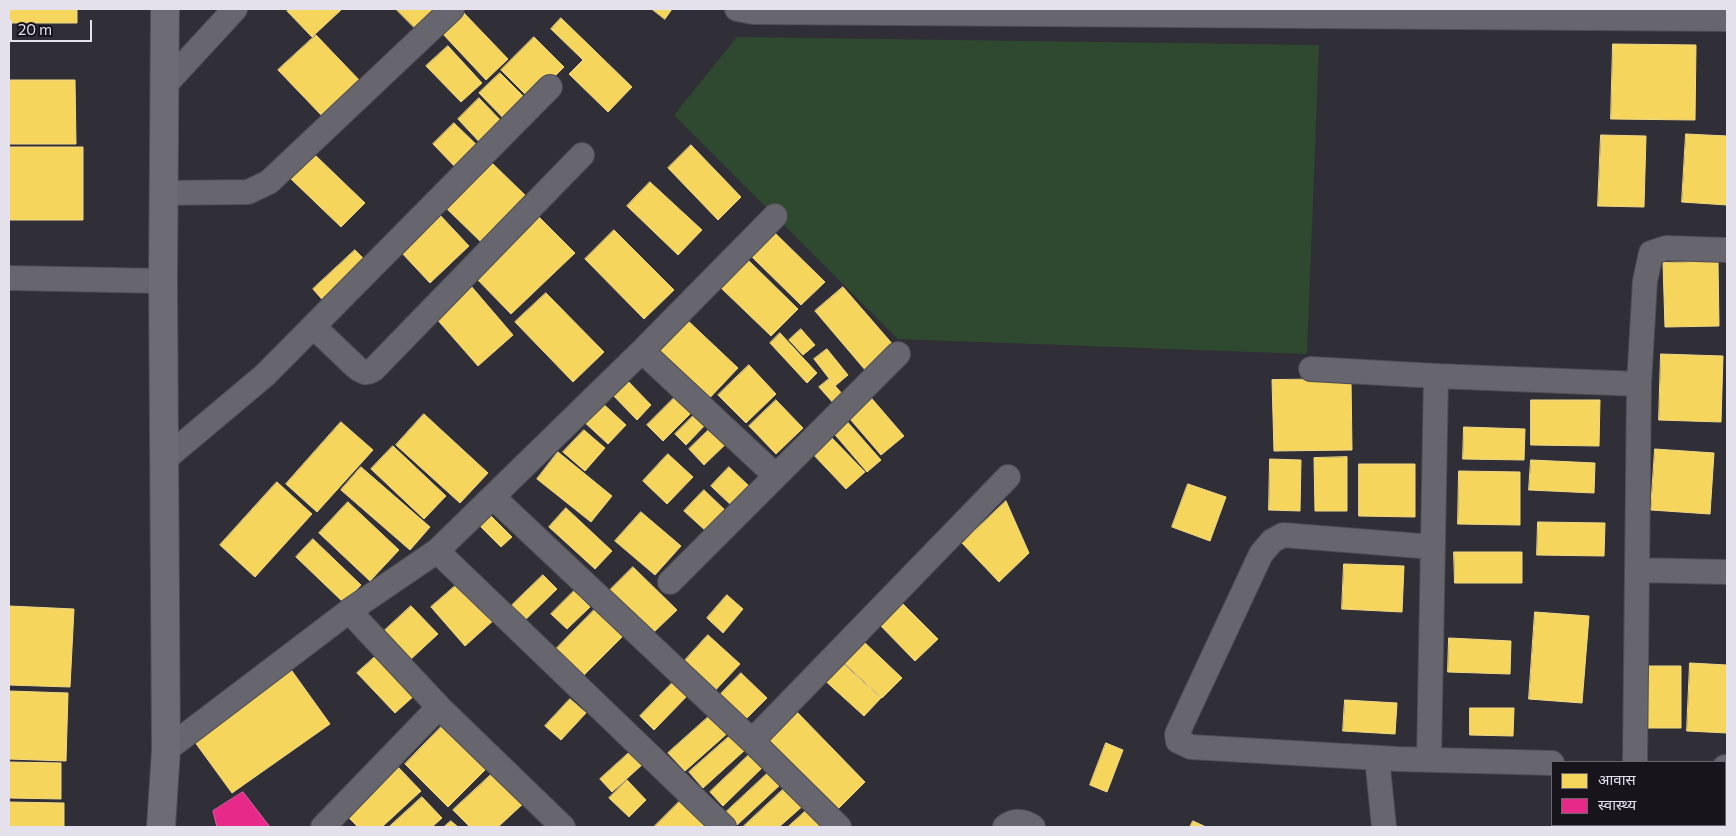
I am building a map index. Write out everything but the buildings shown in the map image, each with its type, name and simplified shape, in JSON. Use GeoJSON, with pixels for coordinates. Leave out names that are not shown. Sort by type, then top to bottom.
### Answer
{"type":"FeatureCollection","features":[{"type":"Feature","properties":{"kind":"street"},"geometry":{"type":"LineString","coordinates":[[160,827],[166,750],[163,281],[165,9]]}},
{"type":"Feature","properties":{"kind":"street"},"geometry":{"type":"LineString","coordinates":[[164,86],[235,9]]}},
{"type":"Feature","properties":{"kind":"street"},"geometry":{"type":"LineString","coordinates":[[164,193],[248,192],[269,182],[452,9]]}},
{"type":"Feature","properties":{"kind":"street"},"geometry":{"type":"LineString","coordinates":[[737,9],[753,12],[1589,14],[1727,19]]}},
{"type":"Feature","properties":{"kind":"street"},"geometry":{"type":"LineString","coordinates":[[165,459],[266,375],[550,87]]}},
{"type":"Feature","properties":{"kind":"street"},"geometry":{"type":"LineString","coordinates":[[314,326],[356,368],[362,372],[369,372],[582,155]]}},
{"type":"Feature","properties":{"kind":"street"},"geometry":{"type":"LineString","coordinates":[[166,750],[349,611],[437,550],[642,351],[775,216]]}},
{"type":"Feature","properties":{"kind":"street"},"geometry":{"type":"LineString","coordinates":[[1636,761],[1639,384],[1645,282],[1651,254],[1666,248],[1727,250]]}},
{"type":"Feature","properties":{"kind":"street"},"geometry":{"type":"LineString","coordinates":[[9,278],[163,281]]}},
{"type":"Feature","properties":{"kind":"street"},"geometry":{"type":"LineString","coordinates":[[642,351],[776,476]]}},
{"type":"Feature","properties":{"kind":"street"},"geometry":{"type":"LineString","coordinates":[[670,582],[898,354]]}},
{"type":"Feature","properties":{"kind":"street"},"geometry":{"type":"LineString","coordinates":[[1311,369],[1639,384]]}},
{"type":"Feature","properties":{"kind":"street"},"geometry":{"type":"LineString","coordinates":[[1429,760],[1436,376]]}},
{"type":"Feature","properties":{"kind":"street"},"geometry":{"type":"LineString","coordinates":[[752,741],[1008,477]]}},
{"type":"Feature","properties":{"kind":"street"},"geometry":{"type":"LineString","coordinates":[[493,496],[840,827]]}},
{"type":"Feature","properties":{"kind":"street"},"geometry":{"type":"LineString","coordinates":[[1433,547],[1283,535],[1272,541],[1261,554],[1177,734],[1178,741],[1191,747],[1377,758],[1551,763]]}},
{"type":"Feature","properties":{"kind":"street"},"geometry":{"type":"LineString","coordinates":[[437,550],[724,827]]}},
{"type":"Feature","properties":{"kind":"street"},"geometry":{"type":"LineString","coordinates":[[1637,570],[1727,572]]}},
{"type":"Feature","properties":{"kind":"street"},"geometry":{"type":"LineString","coordinates":[[349,611],[439,707],[563,827]]}},
{"type":"Feature","properties":{"kind":"street"},"geometry":{"type":"LineString","coordinates":[[329,826],[439,707]]}},
{"type":"Feature","properties":{"kind":"street"},"geometry":{"type":"LineString","coordinates":[[1377,758],[1384,827]]}},
{"type":"Feature","properties":{"kind":"street"},"geometry":{"type":"LineString","coordinates":[[1005,827],[1011,822],[1018,821],[1033,827]]}},
{"type":"Feature","properties":{"kind":"green space"},"geometry":{"type":"Polygon","coordinates":[[[737,37],[1319,45],[1307,354],[898,339],[674,115],[737,37]]]}}]}
